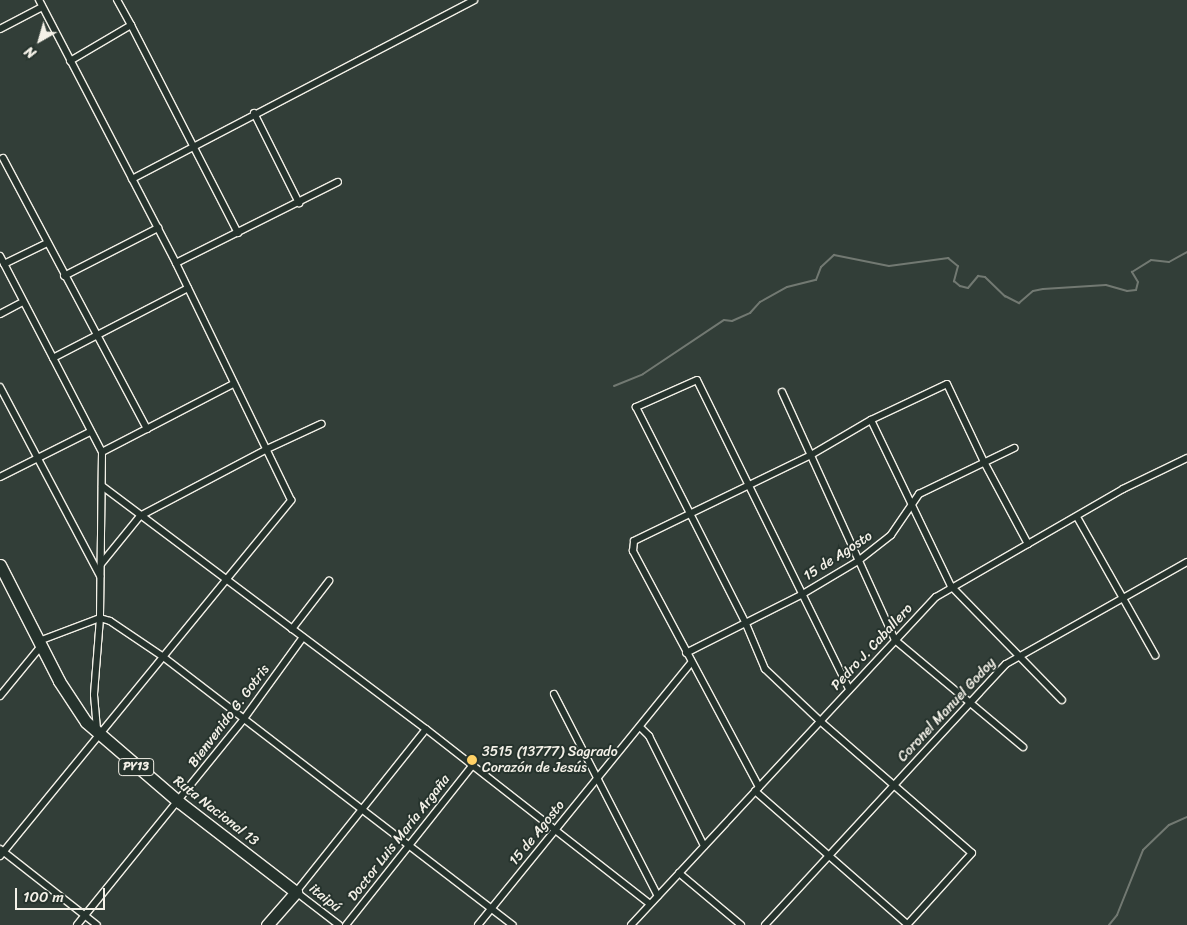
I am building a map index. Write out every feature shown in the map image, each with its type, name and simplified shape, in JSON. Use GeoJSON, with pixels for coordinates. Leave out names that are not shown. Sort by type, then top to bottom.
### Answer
{"type":"FeatureCollection","features":[{"type":"Feature","properties":{"kind":"highway","name":"Ruta Nacional 13"},"geometry":{"type":"LineString","coordinates":[[0,565],[75,708],[98,735],[179,802],[296,892]]}},
{"type":"Feature","properties":{"kind":"highway"},"geometry":{"type":"LineString","coordinates":[[267,925],[296,892]]}},
{"type":"Feature","properties":{"kind":"street"},"geometry":{"type":"LineString","coordinates":[[39,0],[176,263],[291,500],[1,852],[97,925]]}},
{"type":"Feature","properties":{"kind":"street"},"geometry":{"type":"LineString","coordinates":[[117,0],[238,233]]}},
{"type":"Feature","properties":{"kind":"street"},"geometry":{"type":"LineString","coordinates":[[132,179],[254,113],[474,0]]}},
{"type":"Feature","properties":{"kind":"street"},"geometry":{"type":"LineString","coordinates":[[0,29],[42,7]]}},
{"type":"Feature","properties":{"kind":"street"},"geometry":{"type":"LineString","coordinates":[[70,61],[131,25]]}},
{"type":"Feature","properties":{"kind":"street"},"geometry":{"type":"LineString","coordinates":[[254,113],[299,203]]}},
{"type":"Feature","properties":{"kind":"street"},"geometry":{"type":"LineString","coordinates":[[3,158],[95,336],[147,429]]}},
{"type":"Feature","properties":{"kind":"street"},"geometry":{"type":"LineString","coordinates":[[176,263],[338,182]]}},
{"type":"Feature","properties":{"kind":"street"},"geometry":{"type":"LineString","coordinates":[[64,276],[158,228]]}},
{"type":"Feature","properties":{"kind":"street"},"geometry":{"type":"LineString","coordinates":[[4,264],[47,243]]}},
{"type":"Feature","properties":{"kind":"street"},"geometry":{"type":"LineString","coordinates":[[0,256],[102,452],[100,618],[94,695],[98,735]]}},
{"type":"Feature","properties":{"kind":"street"},"geometry":{"type":"LineString","coordinates":[[53,358],[188,288]]}},
{"type":"Feature","properties":{"kind":"street"},"geometry":{"type":"LineString","coordinates":[[0,314],[23,302]]}},
{"type":"Feature","properties":{"kind":"street"},"geometry":{"type":"LineString","coordinates":[[849,690],[801,595],[748,485],[697,380],[636,407],[690,513],[746,624],[765,669],[820,721],[972,853],[907,925],[828,856],[757,789],[633,551],[634,541],[690,513],[748,485],[811,455],[871,420],[948,384],[984,462],[1028,544]]}},
{"type":"Feature","properties":{"kind":"street"},"geometry":{"type":"LineString","coordinates":[[102,452],[234,384]]}},
{"type":"Feature","properties":{"kind":"street"},"geometry":{"type":"LineString","coordinates":[[0,387],[36,459],[101,577]]}},
{"type":"Feature","properties":{"kind":"street"},"geometry":{"type":"LineString","coordinates":[[782,392],[895,640],[1022,747]]}},
{"type":"Feature","properties":{"kind":"street"},"geometry":{"type":"LineString","coordinates":[[871,420],[951,586],[1017,656],[1062,700]]}},
{"type":"Feature","properties":{"kind":"street"},"geometry":{"type":"LineString","coordinates":[[101,564],[140,516],[267,448],[321,424]]}},
{"type":"Feature","properties":{"kind":"street"},"geometry":{"type":"LineString","coordinates":[[0,476],[90,432]]}},
{"type":"Feature","properties":{"kind":"street","name":"15 de Agosto"},"geometry":{"type":"LineString","coordinates":[[686,653],[801,595],[858,561],[891,535],[919,494],[1014,448]]}},
{"type":"Feature","properties":{"kind":"street","name":"Pedro J. Caballero"},"geometry":{"type":"LineString","coordinates":[[631,925],[936,597],[951,586],[1144,478],[1187,458]]}},
{"type":"Feature","properties":{"kind":"street"},"geometry":{"type":"LineString","coordinates":[[102,486],[426,729],[650,904]]}},
{"type":"Feature","properties":{"kind":"street"},"geometry":{"type":"LineString","coordinates":[[1077,517],[1155,655]]}},
{"type":"Feature","properties":{"kind":"street","name":"Coronel Manuel Godoy"},"geometry":{"type":"LineString","coordinates":[[765,925],[969,703],[1017,656],[1187,562]]}},
{"type":"Feature","properties":{"kind":"street"},"geometry":{"type":"LineString","coordinates":[[292,629],[329,581]]}},
{"type":"Feature","properties":{"kind":"street"},"geometry":{"type":"LineString","coordinates":[[0,696],[40,644],[100,618],[110,621],[162,656],[243,720],[513,925]]}},
{"type":"Feature","properties":{"kind":"street","name":"Bienvenido G. Gotris"},"geometry":{"type":"LineString","coordinates":[[77,925],[179,802],[243,720],[303,637]]}},
{"type":"Feature","properties":{"kind":"street","name":"15 de Agosto"},"geometry":{"type":"LineString","coordinates":[[478,925],[691,663]]}},
{"type":"Feature","properties":{"kind":"street"},"geometry":{"type":"LineString","coordinates":[[554,694],[658,896]]}},
{"type":"Feature","properties":{"kind":"street"},"geometry":{"type":"LineString","coordinates":[[640,727],[649,736],[704,846]]}},
{"type":"Feature","properties":{"kind":"street"},"geometry":{"type":"LineString","coordinates":[[296,892],[426,729]]}},
{"type":"Feature","properties":{"kind":"street","name":"Doctor Luis María Argaña"},"geometry":{"type":"LineString","coordinates":[[346,925],[472,766]]}},
{"type":"Feature","properties":{"kind":"street"},"geometry":{"type":"LineString","coordinates":[[679,873],[741,925]]}},
{"type":"Feature","properties":{"kind":"street","name":"itaipú"},"geometry":{"type":"LineString","coordinates":[[296,892],[339,925]]}},
{"type":"Feature","properties":{"kind":"waterway"},"geometry":{"type":"LineString","coordinates":[[614,386],[643,374],[724,320],[732,321],[750,313],[760,302],[787,287],[816,280],[821,267],[834,255],[889,266],[948,258],[958,266],[954,281],[960,286],[968,288],[978,276],[985,277],[1005,296],[1019,303],[1033,291],[1043,289],[1106,285],[1127,291],[1136,290],[1138,282],[1132,272],[1151,260],[1169,262],[1187,252]]}},
{"type":"Feature","properties":{"kind":"waterway"},"geometry":{"type":"LineString","coordinates":[[1109,925],[1117,915],[1143,850],[1169,825],[1187,817]]}},
{"type":"Feature","properties":{"kind":"place","name":"3515 (13777) Sagrado Corazón de Jesús"},"geometry":{"type":"Point","coordinates":[472,760]}}]}
